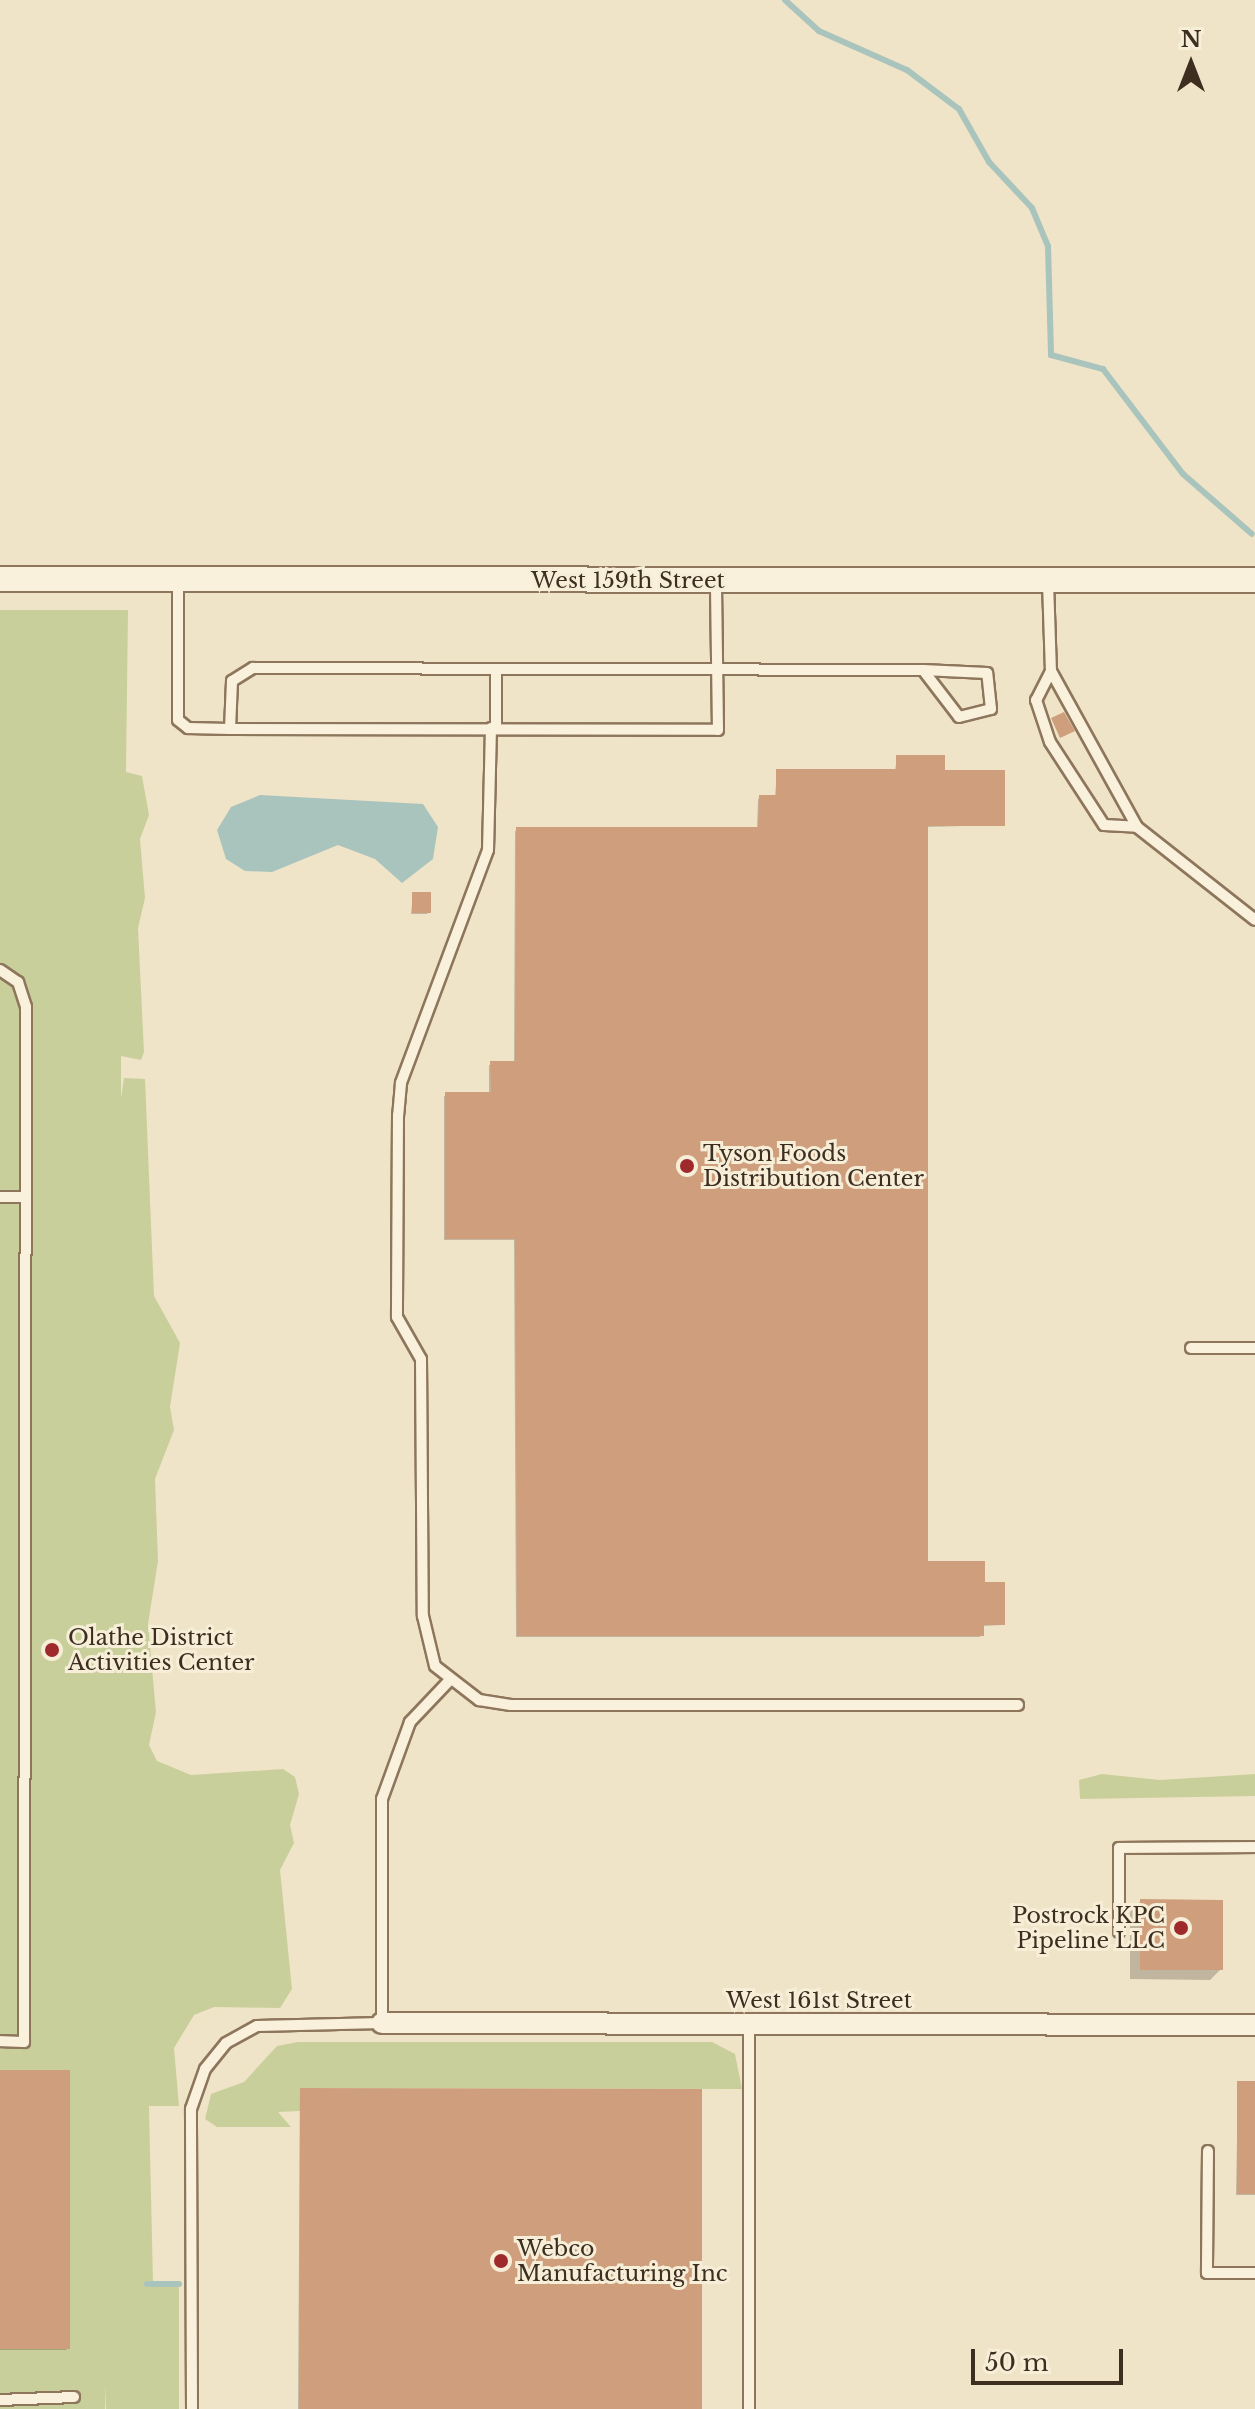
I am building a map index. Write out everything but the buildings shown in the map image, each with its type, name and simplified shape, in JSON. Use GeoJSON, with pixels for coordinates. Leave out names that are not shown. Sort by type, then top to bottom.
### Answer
{"type":"FeatureCollection","features":[{"type":"Feature","properties":{"kind":"street","name":"West 159th Street"},"geometry":{"type":"LineString","coordinates":[[0,579],[1255,580]]}},
{"type":"Feature","properties":{"kind":"street","name":"West 161st Street"},"geometry":{"type":"LineString","coordinates":[[382,2023],[1255,2025]]}},
{"type":"Feature","properties":{"kind":"lane"},"geometry":{"type":"LineString","coordinates":[[178,580],[178,720],[188,728],[718,730],[716,581]]}},
{"type":"Feature","properties":{"kind":"lane"},"geometry":{"type":"LineString","coordinates":[[1048,582],[1051,671],[1137,827],[1255,920]]}},
{"type":"Feature","properties":{"kind":"lane"},"geometry":{"type":"LineString","coordinates":[[230,729],[232,681],[253,668],[923,670],[987,673],[991,709],[959,717],[923,670]]}},
{"type":"Feature","properties":{"kind":"lane"},"geometry":{"type":"LineString","coordinates":[[496,669],[488,850],[401,1083],[398,1115],[397,1317],[421,1359],[423,1616],[427,1643],[448,1682],[479,1700],[511,1705],[1018,1705]]}},
{"type":"Feature","properties":{"kind":"lane"},"geometry":{"type":"LineString","coordinates":[[1051,671],[1036,700],[1050,742],[1104,825],[1137,827]]}},
{"type":"Feature","properties":{"kind":"lane"},"geometry":{"type":"LineString","coordinates":[[0,970],[18,982],[26,1007],[24,2042],[0,2041]]}},
{"type":"Feature","properties":{"kind":"lane"},"geometry":{"type":"LineString","coordinates":[[0,1197],[26,1197]]}},
{"type":"Feature","properties":{"kind":"lane"},"geometry":{"type":"LineString","coordinates":[[1191,1348],[1255,1348]]}},
{"type":"Feature","properties":{"kind":"lane"},"geometry":{"type":"LineString","coordinates":[[192,2409],[191,2109],[205,2069],[226,2043],[257,2026],[382,2023],[382,1799],[410,1722],[448,1682]]}},
{"type":"Feature","properties":{"kind":"lane"},"geometry":{"type":"LineString","coordinates":[[1119,1932],[1119,1848],[1255,1847]]}},
{"type":"Feature","properties":{"kind":"lane"},"geometry":{"type":"LineString","coordinates":[[749,2025],[749,2409]]}},
{"type":"Feature","properties":{"kind":"lane"},"geometry":{"type":"LineString","coordinates":[[1208,2151],[1207,2273],[1255,2273]]}},
{"type":"Feature","properties":{"kind":"lane"},"geometry":{"type":"LineString","coordinates":[[0,2400],[74,2397]]}},
{"type":"Feature","properties":{"kind":"green space","name":"Olathe District Activities Center"},"geometry":{"type":"Polygon","coordinates":[[[0,610],[128,610],[126,772],[142,776],[149,815],[140,839],[145,898],[138,928],[144,1052],[141,1060],[121,1056],[121,1098],[124,1078],[145,1079],[154,1296],[180,1343],[170,1407],[174,1430],[155,1479],[158,1561],[148,1624],[156,1712],[149,1745],[157,1761],[191,1775],[283,1769],[295,1777],[299,1794],[290,1825],[294,1843],[280,1870],[292,1989],[280,2008],[214,2007],[194,2015],[174,2048],[179,2106],[149,2106],[153,2282],[145,2285],[179,2286],[179,2409],[106,2409],[105,2385],[105,2409],[0,2409],[0,610]]]}},
{"type":"Feature","properties":{"kind":"green space"},"geometry":{"type":"Polygon","coordinates":[[[1102,1774],[1160,1780],[1255,1774],[1255,1796],[1080,1799],[1079,1780],[1102,1774]]]}},
{"type":"Feature","properties":{"kind":"green space"},"geometry":{"type":"Polygon","coordinates":[[[298,2042],[712,2042],[735,2054],[742,2089],[300,2088],[300,2111],[278,2112],[291,2127],[217,2127],[205,2119],[211,2094],[244,2082],[277,2046],[298,2042]]]}},
{"type":"Feature","properties":{"kind":"water"},"geometry":{"type":"Polygon","coordinates":[[[260,795],[423,804],[438,827],[433,859],[402,883],[375,859],[338,845],[272,872],[245,871],[226,859],[217,830],[231,807],[260,795]]]}},
{"type":"Feature","properties":{"kind":"waterway"},"geometry":{"type":"LineString","coordinates":[[785,0],[819,31],[907,70],[959,109],[989,162],[1032,208],[1048,246],[1051,355],[1103,369],[1183,474],[1252,534]]}},
{"type":"Feature","properties":{"kind":"waterway"},"geometry":{"type":"LineString","coordinates":[[147,2284],[179,2284]]}},
{"type":"Feature","properties":{"kind":"place","name":"Tyson Foods Distribution Center"},"geometry":{"type":"Point","coordinates":[687,1166]}},
{"type":"Feature","properties":{"kind":"place","name":"Olathe District Activities Center"},"geometry":{"type":"Point","coordinates":[52,1650]}},
{"type":"Feature","properties":{"kind":"place","name":"Postrock KPC Pipeline LLC"},"geometry":{"type":"Point","coordinates":[1181,1928]}},
{"type":"Feature","properties":{"kind":"place","name":"Webco Manufacturing Inc"},"geometry":{"type":"Point","coordinates":[501,2261]}}]}
